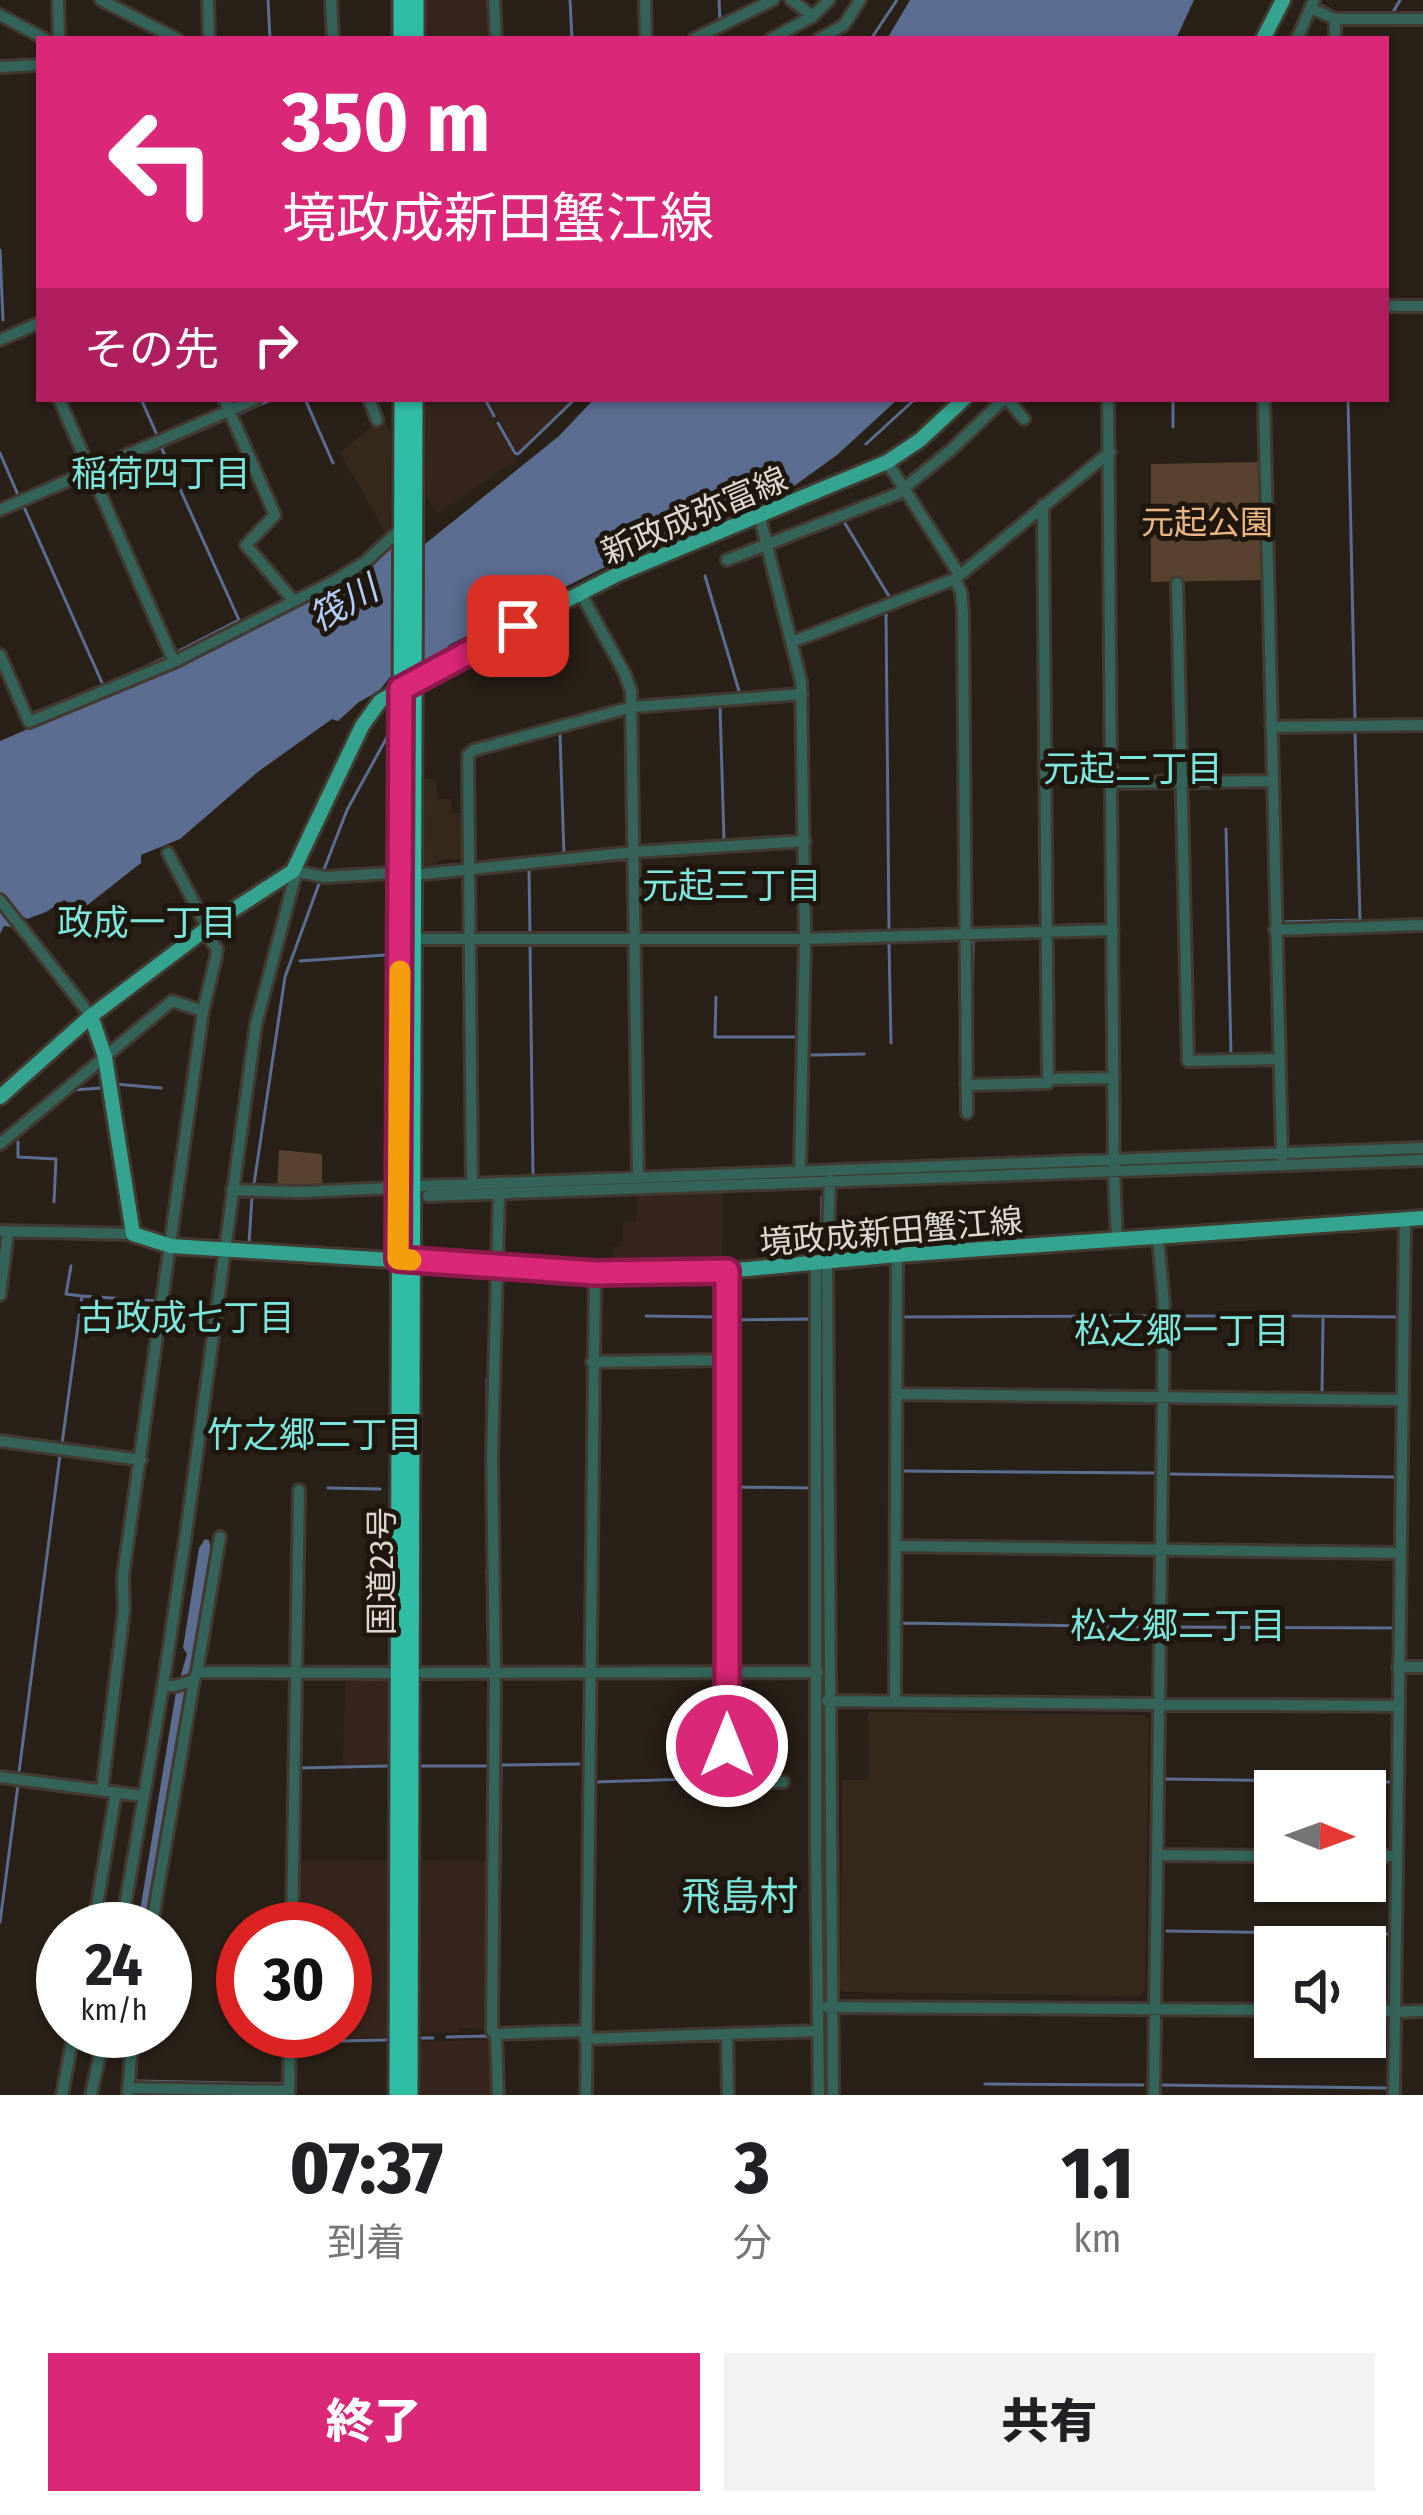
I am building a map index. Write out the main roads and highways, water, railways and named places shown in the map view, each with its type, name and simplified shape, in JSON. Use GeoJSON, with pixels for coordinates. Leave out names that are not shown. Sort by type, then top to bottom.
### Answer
{"type":"FeatureCollection","features":[{"type":"Feature","properties":{"kind":"highway"},"geometry":{"type":"LineString","coordinates":[[401,0],[401,36]]}},
{"type":"Feature","properties":{"kind":"highway"},"geometry":{"type":"LineString","coordinates":[[416,0],[416,36]]}},
{"type":"Feature","properties":{"kind":"highway","name":"国道23号"},"geometry":{"type":"LineString","coordinates":[[401,402],[412,939],[406,1259],[410,2095]]}},
{"type":"Feature","properties":{"kind":"highway","name":"国道23号"},"geometry":{"type":"LineString","coordinates":[[406,534],[415,402]]}},
{"type":"Feature","properties":{"kind":"highway","name":"国道23号"},"geometry":{"type":"LineString","coordinates":[[397,2095],[408,683]]}},
{"type":"Feature","properties":{"kind":"main road"},"geometry":{"type":"LineString","coordinates":[[1265,36],[1283,0]]}},
{"type":"Feature","properties":{"kind":"main road","name":"新政成弥富線"},"geometry":{"type":"LineString","coordinates":[[91,1016],[293,871],[362,727],[380,701],[618,574],[887,462],[962,402]]}},
{"type":"Feature","properties":{"kind":"main road"},"geometry":{"type":"LineString","coordinates":[[0,1097],[91,1016]]}},
{"type":"Feature","properties":{"kind":"main road","name":"境政成新田蟹江線"},"geometry":{"type":"LineString","coordinates":[[91,1016],[105,1057],[133,1234],[171,1246],[595,1273],[727,1271],[1423,1218]]}},
{"type":"Feature","properties":{"kind":"water"},"geometry":{"type":"Polygon","coordinates":[[[910,0],[1194,0],[1177,36],[889,36],[910,0]]]}},
{"type":"Feature","properties":{"kind":"water","name":"筏川"},"geometry":{"type":"Polygon","coordinates":[[[591,402],[895,402],[837,455],[794,486],[607,566],[449,645],[423,670],[390,677],[338,721],[332,719],[259,771],[180,839],[141,855],[141,863],[81,910],[64,900],[46,912],[4,926],[0,934],[0,741],[194,658],[356,576],[391,546],[425,544],[559,436],[591,402]]]}},
{"type":"Feature","properties":{"kind":"water"},"geometry":{"type":"Polygon","coordinates":[[[824,1269],[828,2095],[821,1844],[820,1270],[824,1269]]]}},
{"type":"Feature","properties":{"kind":"water"},"geometry":{"type":"Polygon","coordinates":[[[209,1540],[211,1551],[152,1902],[141,1902],[176,1692],[187,1654],[183,1648],[199,1548],[209,1540]]]}},
{"type":"Feature","properties":{"kind":"waterway"},"geometry":{"type":"LineString","coordinates":[[268,0],[270,36]]}},
{"type":"Feature","properties":{"kind":"waterway"},"geometry":{"type":"LineString","coordinates":[[570,0],[572,36]]}},
{"type":"Feature","properties":{"kind":"waterway"},"geometry":{"type":"LineString","coordinates":[[719,0],[720,21]]}},
{"type":"Feature","properties":{"kind":"waterway"},"geometry":{"type":"LineString","coordinates":[[873,36],[897,0]]}},
{"type":"Feature","properties":{"kind":"waterway"},"geometry":{"type":"LineString","coordinates":[[1392,14],[1400,0]]}},
{"type":"Feature","properties":{"kind":"waterway"},"geometry":{"type":"LineString","coordinates":[[1321,5],[1338,14]]}},
{"type":"Feature","properties":{"kind":"waterway"},"geometry":{"type":"LineString","coordinates":[[1341,29],[1341,36]]}},
{"type":"Feature","properties":{"kind":"waterway"},"geometry":{"type":"LineString","coordinates":[[0,250],[3,320]]}},
{"type":"Feature","properties":{"kind":"waterway"},"geometry":{"type":"LineString","coordinates":[[142,402],[157,435]]}},
{"type":"Feature","properties":{"kind":"waterway"},"geometry":{"type":"LineString","coordinates":[[236,415],[266,402]]}},
{"type":"Feature","properties":{"kind":"waterway"},"geometry":{"type":"LineString","coordinates":[[306,402],[333,463]]}},
{"type":"Feature","properties":{"kind":"waterway"},"geometry":{"type":"LineString","coordinates":[[487,402],[494,416]]}},
{"type":"Feature","properties":{"kind":"waterway"},"geometry":{"type":"LineString","coordinates":[[498,423],[518,454],[572,402]]}},
{"type":"Feature","properties":{"kind":"waterway"},"geometry":{"type":"LineString","coordinates":[[866,444],[912,402]]}},
{"type":"Feature","properties":{"kind":"waterway"},"geometry":{"type":"LineString","coordinates":[[1173,402],[1173,427]]}},
{"type":"Feature","properties":{"kind":"waterway"},"geometry":{"type":"LineString","coordinates":[[1348,402],[1355,720]]}},
{"type":"Feature","properties":{"kind":"waterway"},"geometry":{"type":"LineString","coordinates":[[97,475],[226,419]]}},
{"type":"Feature","properties":{"kind":"waterway"},"geometry":{"type":"LineString","coordinates":[[162,449],[239,620],[175,653]]}},
{"type":"Feature","properties":{"kind":"waterway"},"geometry":{"type":"LineString","coordinates":[[0,453],[18,495]]}},
{"type":"Feature","properties":{"kind":"waterway"},"geometry":{"type":"LineString","coordinates":[[0,516],[88,479]]}},
{"type":"Feature","properties":{"kind":"waterway"},"geometry":{"type":"LineString","coordinates":[[24,507],[103,685]]}},
{"type":"Feature","properties":{"kind":"waterway"},"geometry":{"type":"LineString","coordinates":[[843,520],[890,598]]}},
{"type":"Feature","properties":{"kind":"waterway"},"geometry":{"type":"LineString","coordinates":[[705,576],[739,691]]}},
{"type":"Feature","properties":{"kind":"waterway"},"geometry":{"type":"LineString","coordinates":[[886,612],[889,930]]}},
{"type":"Feature","properties":{"kind":"waterway"},"geometry":{"type":"LineString","coordinates":[[131,674],[166,657]]}},
{"type":"Feature","properties":{"kind":"waterway"},"geometry":{"type":"LineString","coordinates":[[31,714],[95,689]]}},
{"type":"Feature","properties":{"kind":"waterway"},"geometry":{"type":"LineString","coordinates":[[720,706],[724,840]]}},
{"type":"Feature","properties":{"kind":"waterway"},"geometry":{"type":"LineString","coordinates":[[323,872],[347,810],[392,728]]}},
{"type":"Feature","properties":{"kind":"waterway"},"geometry":{"type":"LineString","coordinates":[[1282,922],[1360,920],[1355,731]]}},
{"type":"Feature","properties":{"kind":"waterway"},"geometry":{"type":"LineString","coordinates":[[560,735],[564,854]]}},
{"type":"Feature","properties":{"kind":"waterway"},"geometry":{"type":"LineString","coordinates":[[1226,829],[1231,1055]]}},
{"type":"Feature","properties":{"kind":"waterway"},"geometry":{"type":"LineString","coordinates":[[529,871],[530,933]]}},
{"type":"Feature","properties":{"kind":"waterway"},"geometry":{"type":"LineString","coordinates":[[254,1184],[285,977],[320,881]]}},
{"type":"Feature","properties":{"kind":"waterway"},"geometry":{"type":"LineString","coordinates":[[972,1019],[973,942]]}},
{"type":"Feature","properties":{"kind":"waterway"},"geometry":{"type":"LineString","coordinates":[[889,943],[891,1043]]}},
{"type":"Feature","properties":{"kind":"waterway"},"geometry":{"type":"LineString","coordinates":[[530,945],[533,1176]]}},
{"type":"Feature","properties":{"kind":"waterway"},"geometry":{"type":"LineString","coordinates":[[300,961],[385,955]]}},
{"type":"Feature","properties":{"kind":"waterway"},"geometry":{"type":"LineString","coordinates":[[158,1006],[170,995]]}},
{"type":"Feature","properties":{"kind":"waterway"},"geometry":{"type":"LineString","coordinates":[[716,997],[715,1037],[798,1037]]}},
{"type":"Feature","properties":{"kind":"waterway"},"geometry":{"type":"LineString","coordinates":[[812,1055],[864,1054]]}},
{"type":"Feature","properties":{"kind":"waterway"},"geometry":{"type":"LineString","coordinates":[[115,1084],[161,1088]]}},
{"type":"Feature","properties":{"kind":"waterway"},"geometry":{"type":"LineString","coordinates":[[31,1125],[73,1090],[101,1088]]}},
{"type":"Feature","properties":{"kind":"waterway"},"geometry":{"type":"LineString","coordinates":[[18,1142],[18,1157],[56,1159],[54,1202]]}},
{"type":"Feature","properties":{"kind":"waterway"},"geometry":{"type":"LineString","coordinates":[[249,1243],[252,1197]]}},
{"type":"Feature","properties":{"kind":"waterway"},"geometry":{"type":"LineString","coordinates":[[821,1255],[822,1197]]}},
{"type":"Feature","properties":{"kind":"waterway"},"geometry":{"type":"LineString","coordinates":[[62,1444],[82,1296],[66,1294],[71,1266]]}},
{"type":"Feature","properties":{"kind":"waterway"},"geometry":{"type":"LineString","coordinates":[[82,1296],[156,1301]]}},
{"type":"Feature","properties":{"kind":"waterway"},"geometry":{"type":"LineString","coordinates":[[646,1316],[720,1317]]}},
{"type":"Feature","properties":{"kind":"waterway"},"geometry":{"type":"LineString","coordinates":[[902,1317],[1156,1316]]}},
{"type":"Feature","properties":{"kind":"waterway"},"geometry":{"type":"LineString","coordinates":[[1170,1316],[1236,1316]]}},
{"type":"Feature","properties":{"kind":"waterway"},"geometry":{"type":"LineString","coordinates":[[1293,1316],[1397,1317]]}},
{"type":"Feature","properties":{"kind":"waterway"},"geometry":{"type":"LineString","coordinates":[[732,1320],[812,1319]]}},
{"type":"Feature","properties":{"kind":"waterway"},"geometry":{"type":"LineString","coordinates":[[1322,1392],[1323,1319]]}},
{"type":"Feature","properties":{"kind":"waterway"},"geometry":{"type":"LineString","coordinates":[[902,1357],[902,1384]]}},
{"type":"Feature","properties":{"kind":"waterway"},"geometry":{"type":"LineString","coordinates":[[487,1380],[488,1558]]}},
{"type":"Feature","properties":{"kind":"waterway"},"geometry":{"type":"LineString","coordinates":[[19,1772],[60,1455]]}},
{"type":"Feature","properties":{"kind":"waterway"},"geometry":{"type":"LineString","coordinates":[[721,1461],[721,1665]]}},
{"type":"Feature","properties":{"kind":"waterway"},"geometry":{"type":"LineString","coordinates":[[901,1471],[1154,1473]]}},
{"type":"Feature","properties":{"kind":"waterway"},"geometry":{"type":"LineString","coordinates":[[1168,1474],[1395,1477]]}},
{"type":"Feature","properties":{"kind":"waterway"},"geometry":{"type":"LineString","coordinates":[[733,1487],[812,1488]]}},
{"type":"Feature","properties":{"kind":"waterway"},"geometry":{"type":"LineString","coordinates":[[901,1487],[901,1509]]}},
{"type":"Feature","properties":{"kind":"waterway"},"geometry":{"type":"LineString","coordinates":[[328,1488],[380,1489]]}},
{"type":"Feature","properties":{"kind":"waterway"},"geometry":{"type":"LineString","coordinates":[[901,1517],[901,1539]]}},
{"type":"Feature","properties":{"kind":"waterway"},"geometry":{"type":"LineString","coordinates":[[487,1571],[489,1664]]}},
{"type":"Feature","properties":{"kind":"waterway"},"geometry":{"type":"LineString","coordinates":[[901,1582],[901,1697]]}},
{"type":"Feature","properties":{"kind":"waterway"},"geometry":{"type":"LineString","coordinates":[[901,1623],[1153,1627]]}},
{"type":"Feature","properties":{"kind":"waterway"},"geometry":{"type":"LineString","coordinates":[[1168,1627],[1394,1628]]}},
{"type":"Feature","properties":{"kind":"waterway"},"geometry":{"type":"LineString","coordinates":[[498,2027],[501,1765],[579,1764]]}},
{"type":"Feature","properties":{"kind":"waterway"},"geometry":{"type":"LineString","coordinates":[[300,1768],[387,1766]]}},
{"type":"Feature","properties":{"kind":"waterway"},"geometry":{"type":"LineString","coordinates":[[422,1766],[487,1766]]}},
{"type":"Feature","properties":{"kind":"waterway"},"geometry":{"type":"LineString","coordinates":[[595,1782],[721,1778]]}},
{"type":"Feature","properties":{"kind":"waterway"},"geometry":{"type":"LineString","coordinates":[[1165,1779],[1391,1782]]}},
{"type":"Feature","properties":{"kind":"waterway"},"geometry":{"type":"LineString","coordinates":[[0,1922],[18,1785]]}},
{"type":"Feature","properties":{"kind":"waterway"},"geometry":{"type":"LineString","coordinates":[[287,1902],[288,1859]]}},
{"type":"Feature","properties":{"kind":"waterway"},"geometry":{"type":"LineString","coordinates":[[1167,1931],[1390,1934]]}},
{"type":"Feature","properties":{"kind":"waterway"},"geometry":{"type":"LineString","coordinates":[[592,2033],[632,2032]]}},
{"type":"Feature","properties":{"kind":"waterway"},"geometry":{"type":"LineString","coordinates":[[447,2037],[490,2038]]}},
{"type":"Feature","properties":{"kind":"waterway"},"geometry":{"type":"LineString","coordinates":[[422,2038],[433,2038]]}},
{"type":"Feature","properties":{"kind":"waterway"},"geometry":{"type":"LineString","coordinates":[[372,2040],[386,2040]]}},
{"type":"Feature","properties":{"kind":"waterway"},"geometry":{"type":"LineString","coordinates":[[137,2081],[281,2084],[283,2058]]}},
{"type":"Feature","properties":{"kind":"waterway"},"geometry":{"type":"LineString","coordinates":[[722,2060],[722,2095]]}},
{"type":"Feature","properties":{"kind":"waterway"},"geometry":{"type":"LineString","coordinates":[[985,2084],[1143,2085]]}},
{"type":"Feature","properties":{"kind":"waterway"},"geometry":{"type":"LineString","coordinates":[[1162,2085],[1388,2088]]}},
{"type":"Feature","properties":{"kind":"district","name":"稲荷四丁目"},"geometry":{"type":"Point","coordinates":[161,473]}},
{"type":"Feature","properties":{"kind":"district","name":"元起二丁目"},"geometry":{"type":"Point","coordinates":[1133,768]}},
{"type":"Feature","properties":{"kind":"district","name":"元起三丁目"},"geometry":{"type":"Point","coordinates":[732,885]}},
{"type":"Feature","properties":{"kind":"district","name":"政成一丁目"},"geometry":{"type":"Point","coordinates":[147,922]}},
{"type":"Feature","properties":{"kind":"district","name":"古政成七丁目"},"geometry":{"type":"Point","coordinates":[187,1317]}},
{"type":"Feature","properties":{"kind":"district","name":"松之郷一丁目"},"geometry":{"type":"Point","coordinates":[1182,1330]}},
{"type":"Feature","properties":{"kind":"district","name":"竹之郷二丁目"},"geometry":{"type":"Point","coordinates":[315,1434]}},
{"type":"Feature","properties":{"kind":"district","name":"松之郷二丁目"},"geometry":{"type":"Point","coordinates":[1178,1625]}},
{"type":"Feature","properties":{"kind":"district","name":"飛島村"},"geometry":{"type":"Point","coordinates":[740,1896]}},
{"type":"Feature","properties":{"kind":"park label","name":"元起公園"},"geometry":{"type":"Point","coordinates":[1207,522]}}]}
